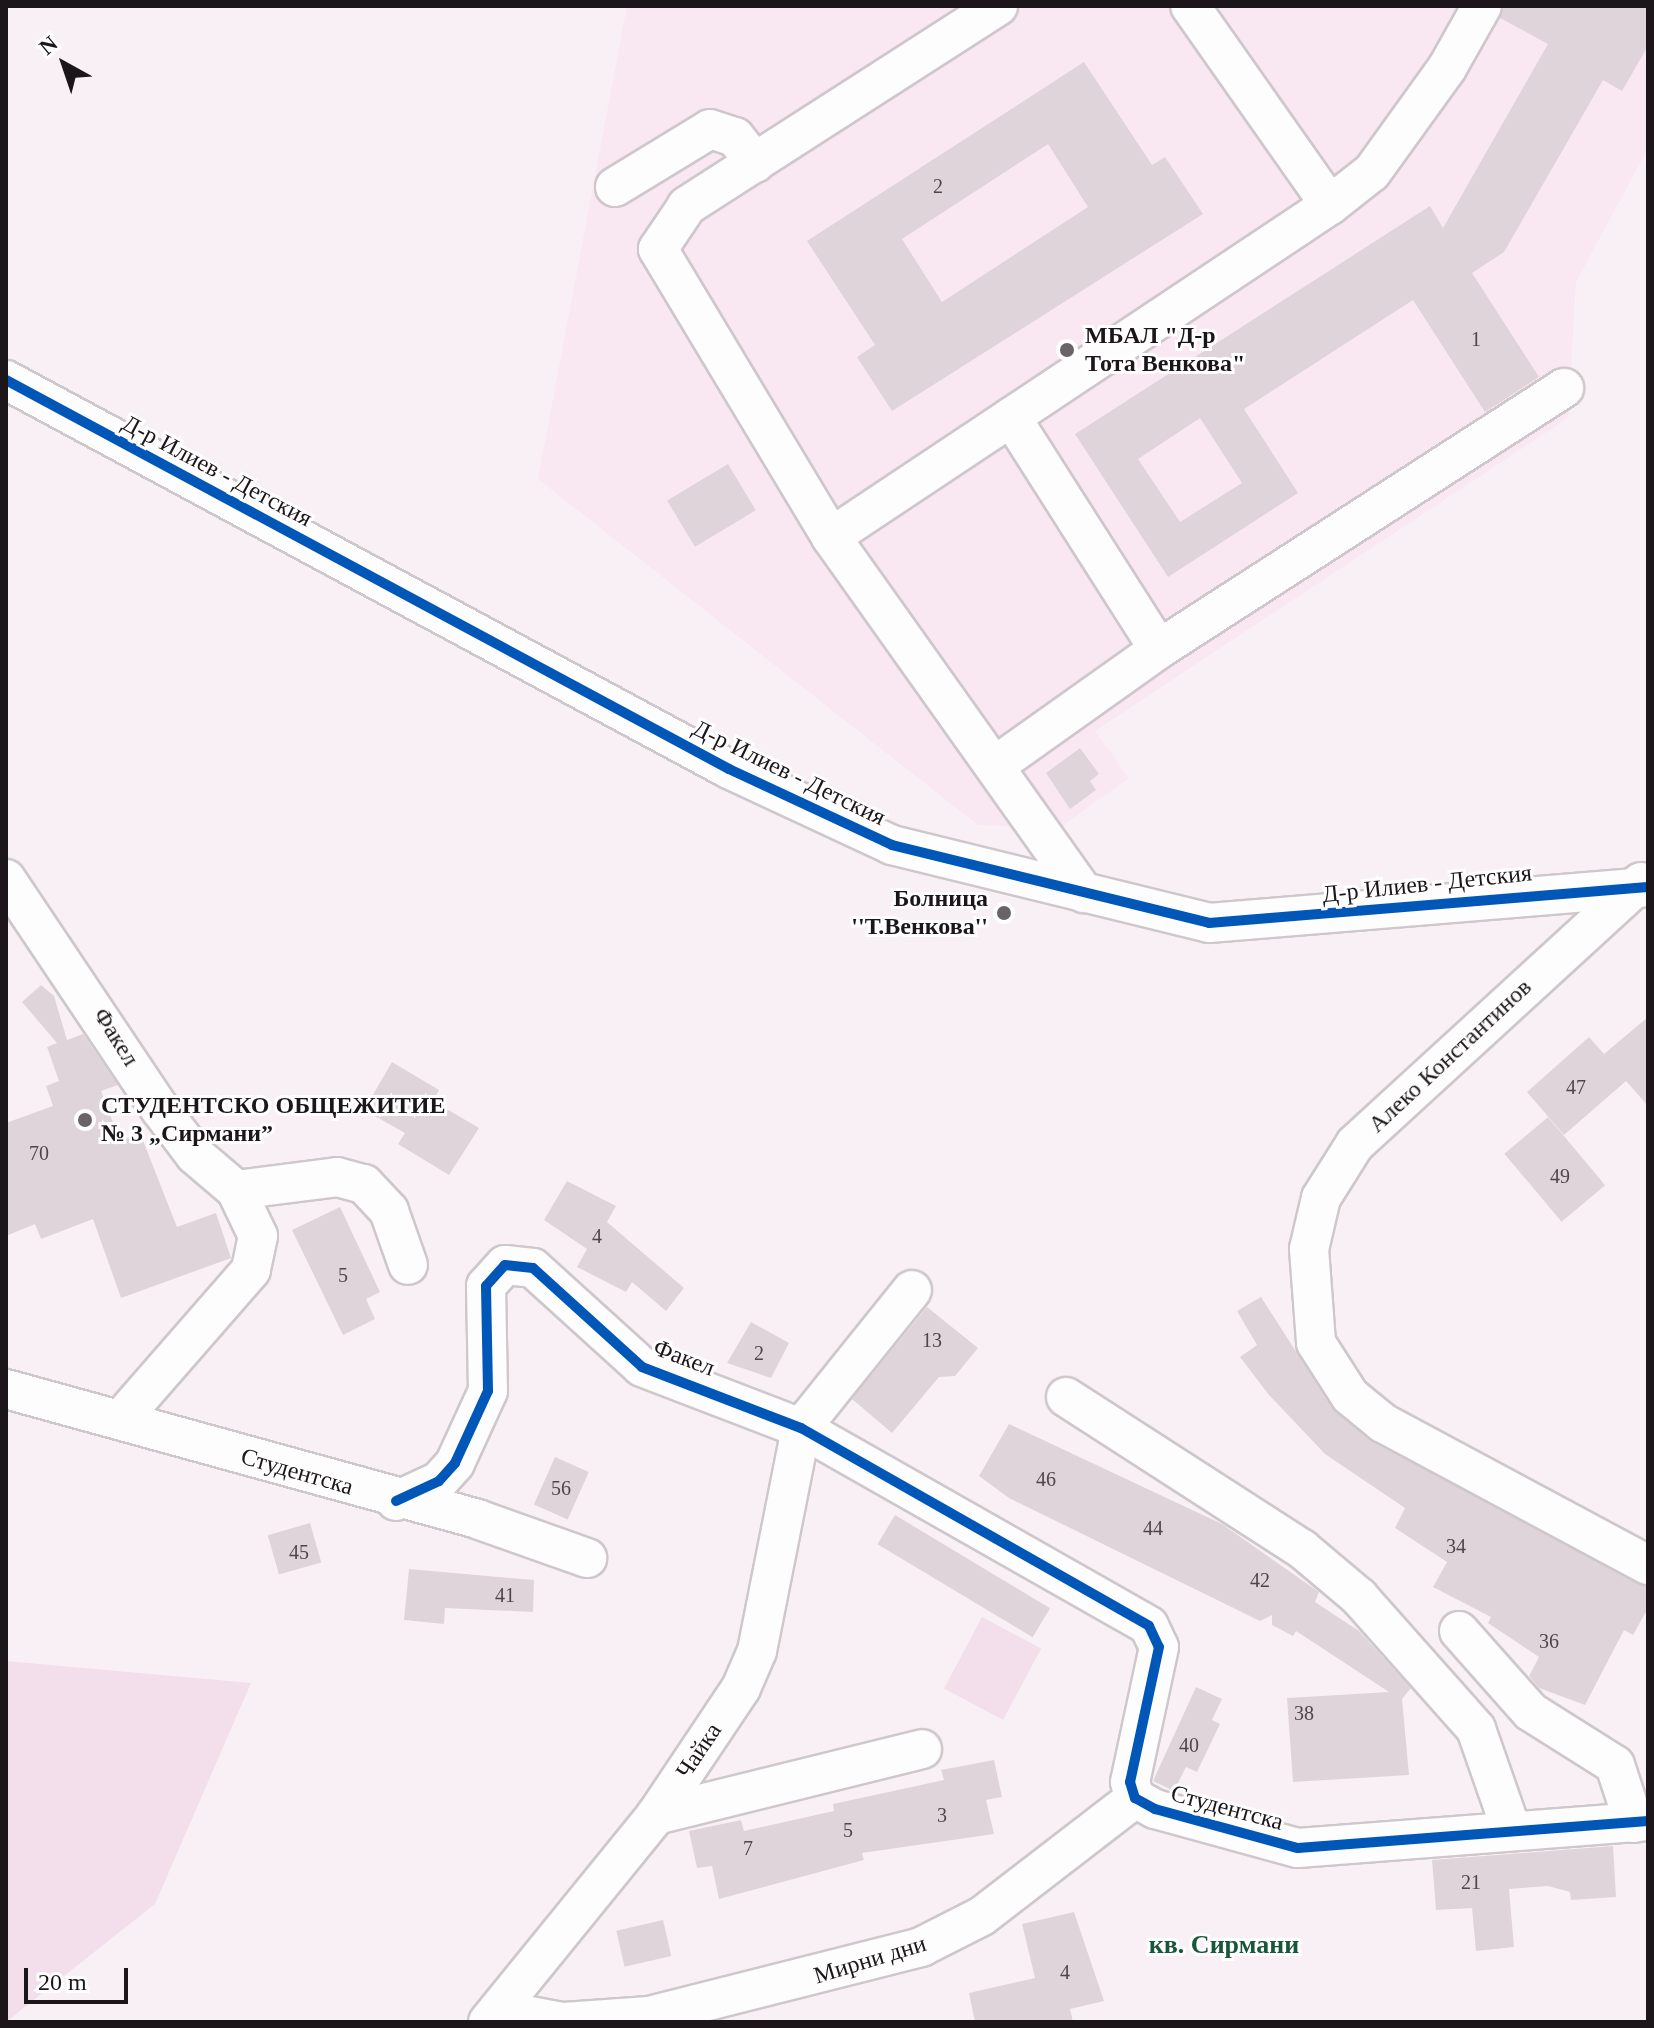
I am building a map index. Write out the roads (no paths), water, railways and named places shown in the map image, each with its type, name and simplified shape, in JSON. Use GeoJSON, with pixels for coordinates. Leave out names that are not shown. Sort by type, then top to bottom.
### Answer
{"type":"FeatureCollection","features":[{"type":"Feature","properties":{"kind":"street"},"geometry":{"type":"LineString","coordinates":[[998,6],[687,206],[658,249],[831,537],[996,765],[1084,893]]}},
{"type":"Feature","properties":{"kind":"street"},"geometry":{"type":"LineString","coordinates":[[1190,6],[1330,205]]}},
{"type":"Feature","properties":{"kind":"street"},"geometry":{"type":"LineString","coordinates":[[831,537],[1330,205],[1372,172],[1447,68],[1482,6]]}},
{"type":"Feature","properties":{"kind":"street"},"geometry":{"type":"LineString","coordinates":[[615,187],[710,129],[735,137],[755,163]]}},
{"type":"Feature","properties":{"kind":"street","name":"Д-р Илиев - Детския"},"geometry":{"type":"LineString","coordinates":[[6,380],[804,808],[892,845],[1209,923],[1643,884]]}},
{"type":"Feature","properties":{"kind":"street"},"geometry":{"type":"LineString","coordinates":[[996,765],[1159,649],[1564,388]]}},
{"type":"Feature","properties":{"kind":"street"},"geometry":{"type":"LineString","coordinates":[[1011,417],[1159,649]]}},
{"type":"Feature","properties":{"kind":"street","name":"Факел"},"geometry":{"type":"LineString","coordinates":[[6,879],[160,1109],[195,1155],[236,1190],[258,1236],[251,1270],[120,1420]]}},
{"type":"Feature","properties":{"kind":"street","name":"Алеко Константинов"},"geometry":{"type":"LineString","coordinates":[[1643,884],[1355,1144],[1321,1198],[1309,1249],[1310,1306],[1316,1343],[1335,1378],[1383,1423],[1648,1565]]}},
{"type":"Feature","properties":{"kind":"street"},"geometry":{"type":"LineString","coordinates":[[236,1190],[337,1177],[364,1184],[389,1211],[408,1265]]}},
{"type":"Feature","properties":{"kind":"street","name":"Факел"},"geometry":{"type":"LineString","coordinates":[[396,1501],[439,1481],[455,1463],[488,1391],[486,1286],[505,1265],[533,1268],[642,1367],[801,1428]]}},
{"type":"Feature","properties":{"kind":"street"},"geometry":{"type":"LineString","coordinates":[[801,1428],[912,1290]]}},
{"type":"Feature","properties":{"kind":"street","name":"Студентска"},"geometry":{"type":"LineString","coordinates":[[6,1389],[396,1501],[477,1519],[587,1558]]}},
{"type":"Feature","properties":{"kind":"street"},"geometry":{"type":"LineString","coordinates":[[1066,1397],[1302,1549],[1359,1597],[1476,1729],[1511,1829]]}},
{"type":"Feature","properties":{"kind":"street","name":"Студентска"},"geometry":{"type":"LineString","coordinates":[[801,1428],[1149,1626],[1159,1647],[1130,1782],[1135,1798],[1298,1848],[1511,1829],[1641,1822]]}},
{"type":"Feature","properties":{"kind":"street","name":"Чайка"},"geometry":{"type":"LineString","coordinates":[[493,2016],[656,1815],[757,1651],[801,1428]]}},
{"type":"Feature","properties":{"kind":"street"},"geometry":{"type":"LineString","coordinates":[[1459,1631],[1531,1712],[1615,1765],[1641,1822]]}},
{"type":"Feature","properties":{"kind":"street"},"geometry":{"type":"LineString","coordinates":[[656,1815],[922,1749]]}},
{"type":"Feature","properties":{"kind":"street","name":"Мирни дни"},"geometry":{"type":"LineString","coordinates":[[493,2016],[563,2022],[649,2016],[754,1994],[921,1947],[982,1916],[1135,1798]]}},
{"type":"Feature","properties":{"kind":"place","name":"МБАЛ \"Д-р Тота Венкова\""},"geometry":{"type":"Point","coordinates":[1067,350]}},
{"type":"Feature","properties":{"kind":"place","name":"Болница ''Т.Венкова''"},"geometry":{"type":"Point","coordinates":[1004,913]}},
{"type":"Feature","properties":{"kind":"place","name":"СТУДЕНТСКО ОБЩЕЖИТИЕ № 3 „Сирмани”"},"geometry":{"type":"Point","coordinates":[85,1120]}},
{"type":"Feature","properties":{"kind":"district","name":"кв. Сирмани"},"geometry":{"type":"Point","coordinates":[1224,1945]}}]}
